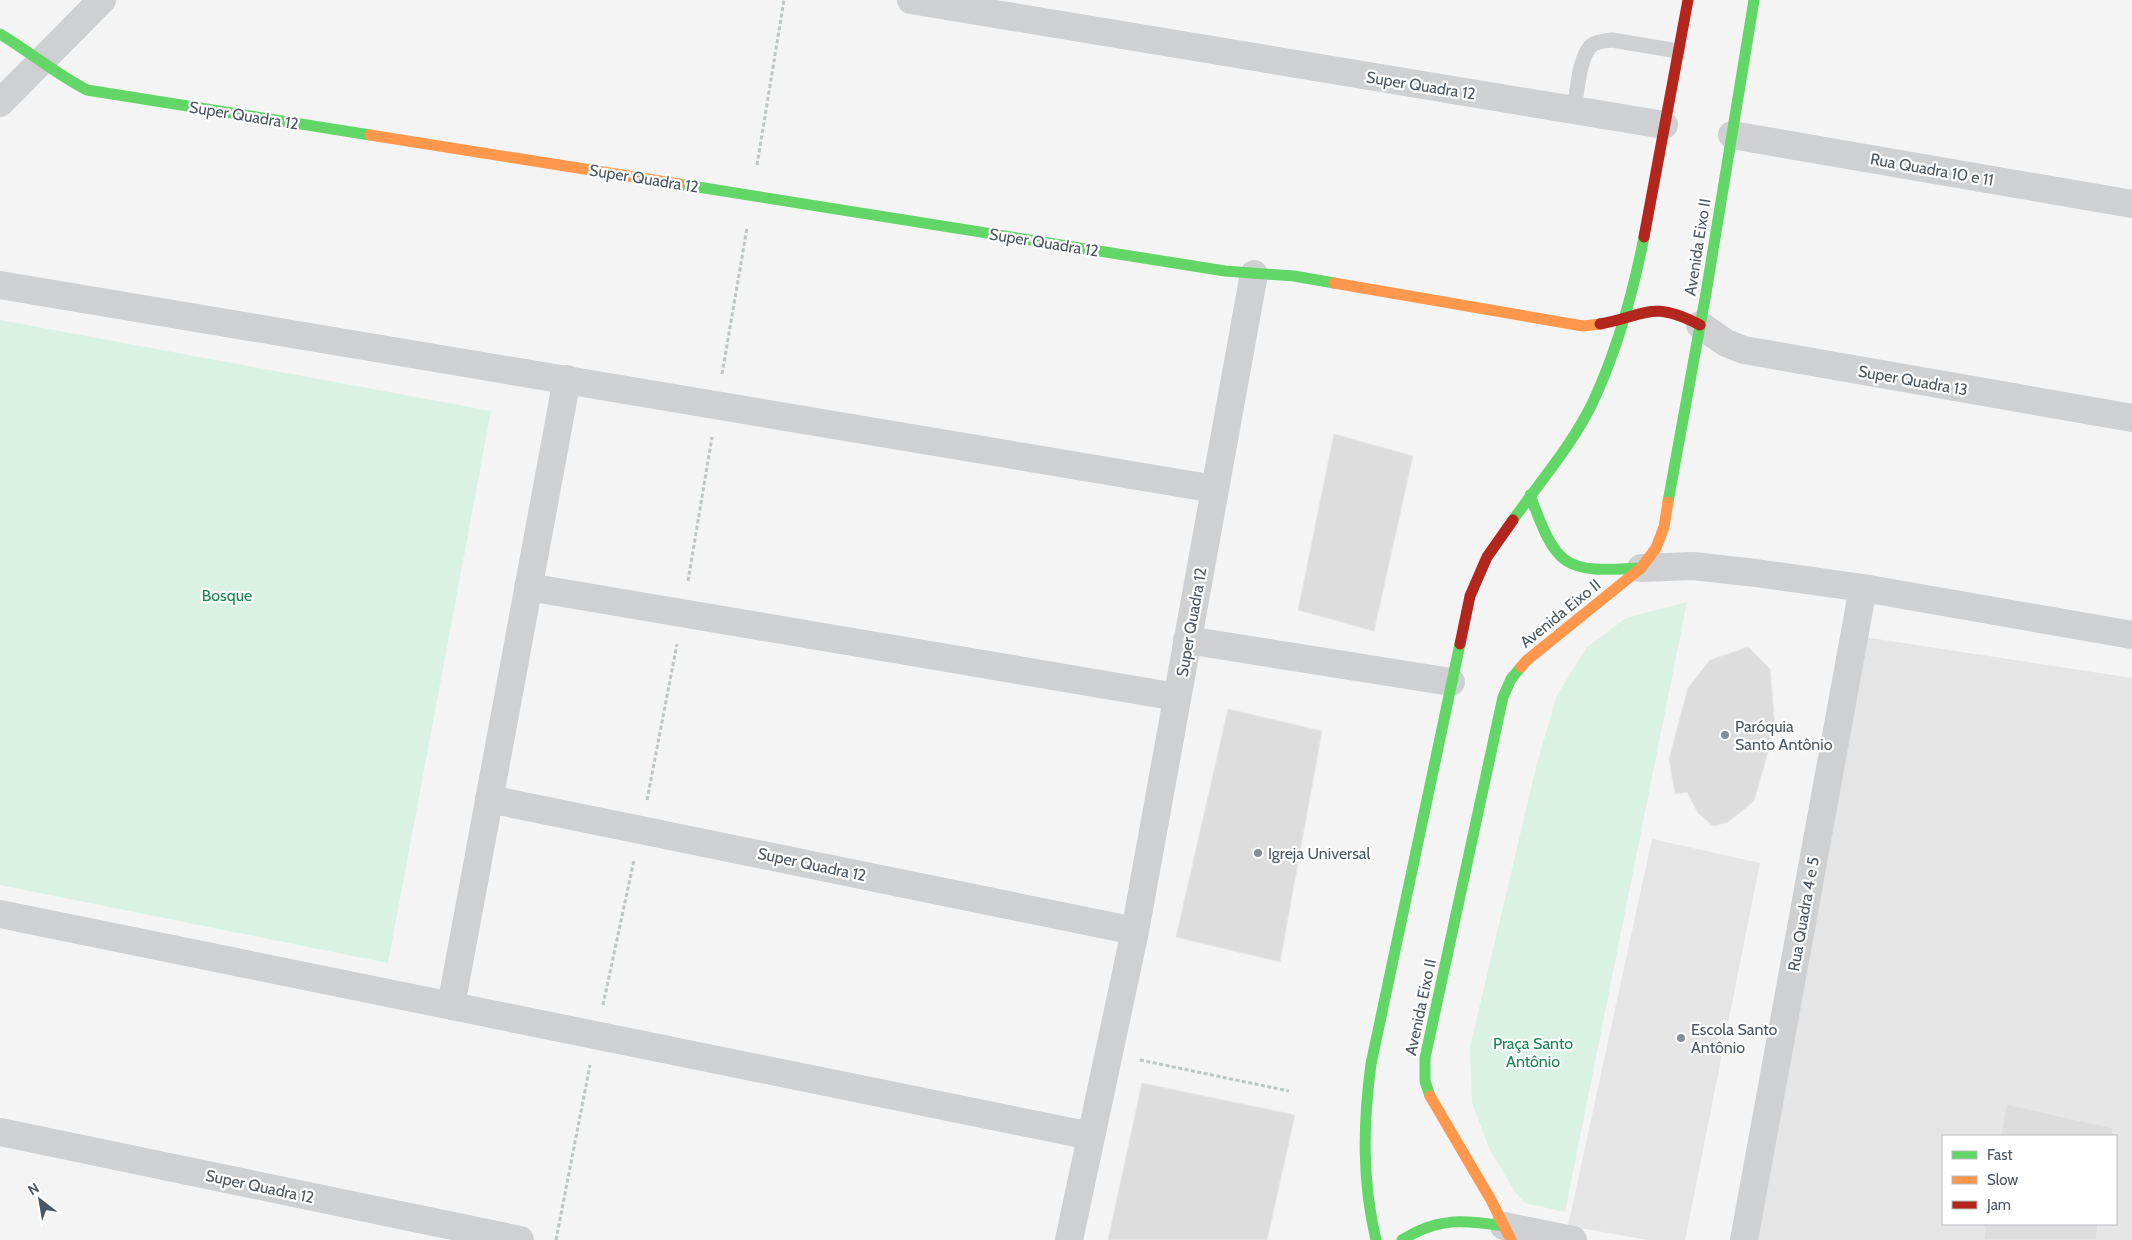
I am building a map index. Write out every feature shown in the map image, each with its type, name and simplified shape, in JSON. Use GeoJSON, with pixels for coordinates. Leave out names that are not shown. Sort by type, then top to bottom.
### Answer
{"type":"FeatureCollection","features":[{"type":"Feature","properties":{"kind":"street"},"geometry":{"type":"LineString","coordinates":[[0,103],[102,0]]}},
{"type":"Feature","properties":{"kind":"street","name":"Super Quadra 12"},"geometry":{"type":"LineString","coordinates":[[911,0],[1664,125]]}},
{"type":"Feature","properties":{"kind":"street"},"geometry":{"type":"LineString","coordinates":[[1376,1240],[1367,1201],[1365,1179],[1365,1119],[1369,1076],[1375,1038],[1470,596],[1476,578],[1487,558],[1567,444],[1605,375],[1625,318],[1642,247],[1688,0]]}},
{"type":"Feature","properties":{"kind":"street","name":"Avenida Eixo II"},"geometry":{"type":"LineString","coordinates":[[1508,1233],[1432,1098],[1425,1081],[1425,1058],[1503,697],[1511,679],[1526,662],[1641,568],[1656,548],[1664,527],[1754,0]]}},
{"type":"Feature","properties":{"kind":"street","name":"Super Quadra 12"},"geometry":{"type":"LineString","coordinates":[[0,34],[63,78],[87,90],[1216,270],[1294,276],[1583,326],[1594,326],[1654,310],[1668,311],[1700,325]]}},
{"type":"Feature","properties":{"kind":"street","name":"Rua Quadra 10 e 11"},"geometry":{"type":"LineString","coordinates":[[1732,135],[2132,204]]}},
{"type":"Feature","properties":{"kind":"street","name":"Super Quadra 12"},"geometry":{"type":"LineString","coordinates":[[1069,1240],[1134,931],[1254,274]]}},
{"type":"Feature","properties":{"kind":"street"},"geometry":{"type":"LineString","coordinates":[[0,285],[1215,488]]}},
{"type":"Feature","properties":{"kind":"street","name":"Super Quadra 13"},"geometry":{"type":"LineString","coordinates":[[1700,325],[1726,343],[1744,350],[2132,418]]}},
{"type":"Feature","properties":{"kind":"street"},"geometry":{"type":"LineString","coordinates":[[451,1006],[567,379]]}},
{"type":"Feature","properties":{"kind":"street"},"geometry":{"type":"LineString","coordinates":[[1530,495],[1548,542],[1566,564],[1578,568],[1594,571],[1693,566],[1863,588],[2132,635]]}},
{"type":"Feature","properties":{"kind":"street","name":"Super Quadra 12"},"geometry":{"type":"LineString","coordinates":[[528,587],[1177,697]]}},
{"type":"Feature","properties":{"kind":"street","name":"Rua Quadra 4 e 5"},"geometry":{"type":"LineString","coordinates":[[1744,1240],[1863,588]]}},
{"type":"Feature","properties":{"kind":"street"},"geometry":{"type":"LineString","coordinates":[[1187,640],[1451,682]]}},
{"type":"Feature","properties":{"kind":"street","name":"Super Quadra 12"},"geometry":{"type":"LineString","coordinates":[[489,798],[1134,931]]}},
{"type":"Feature","properties":{"kind":"street"},"geometry":{"type":"LineString","coordinates":[[0,914],[1091,1136]]}},
{"type":"Feature","properties":{"kind":"street","name":"Super Quadra 12"},"geometry":{"type":"LineString","coordinates":[[0,1132],[520,1240]]}},
{"type":"Feature","properties":{"kind":"street"},"geometry":{"type":"LineString","coordinates":[[1402,1240],[1414,1231],[1430,1224],[1448,1220],[1508,1233],[1574,1240]]}},
{"type":"Feature","properties":{"kind":"lane"},"geometry":{"type":"LineString","coordinates":[[1574,110],[1583,61],[1586,52],[1592,45],[1612,40],[1678,51]]}},
{"type":"Feature","properties":{"kind":"path"},"geometry":{"type":"LineString","coordinates":[[1109,1053],[1289,1091]]}},
{"type":"Feature","properties":{"kind":"shaded area"},"geometry":{"type":"Polygon","coordinates":[[[1864,637],[2132,678],[2132,1240],[1755,1240],[1864,637]]]}},
{"type":"Feature","properties":{"kind":"shaded area"},"geometry":{"type":"Polygon","coordinates":[[[1652,839],[1760,863],[1685,1240],[1649,1240],[1568,1226],[1652,839]]]}},
{"type":"Feature","properties":{"kind":"green space","name":"Bosque"},"geometry":{"type":"Polygon","coordinates":[[[0,320],[491,411],[388,963],[0,885],[0,320]]]}},
{"type":"Feature","properties":{"kind":"green space","name":"Praça Santo Antônio"},"geometry":{"type":"Polygon","coordinates":[[[1687,602],[1565,1212],[1525,1203],[1515,1192],[1490,1150],[1472,1103],[1470,1047],[1537,763],[1557,695],[1587,647],[1626,618],[1687,602]]]}},
{"type":"Feature","properties":{"kind":"building"},"geometry":{"type":"Polygon","coordinates":[[[1334,434],[1413,456],[1374,631],[1298,610],[1334,434]]]}},
{"type":"Feature","properties":{"kind":"building"},"geometry":{"type":"Polygon","coordinates":[[[1748,647],[1770,669],[1775,728],[1754,801],[1728,822],[1713,826],[1698,813],[1687,792],[1675,794],[1669,759],[1688,688],[1710,660],[1748,647]]]}},
{"type":"Feature","properties":{"kind":"building"},"geometry":{"type":"Polygon","coordinates":[[[1228,709],[1322,731],[1280,962],[1176,937],[1228,709]]]}},
{"type":"Feature","properties":{"kind":"building"},"geometry":{"type":"Polygon","coordinates":[[[1142,1083],[1295,1115],[1267,1240],[1108,1240],[1142,1083]]]}},
{"type":"Feature","properties":{"kind":"building"},"geometry":{"type":"Polygon","coordinates":[[[2006,1104],[2113,1128],[2112,1135],[2001,1135],[2006,1104]]]}},
{"type":"Feature","properties":{"kind":"building"},"geometry":{"type":"Polygon","coordinates":[[[1986,1225],[2098,1225],[2096,1240],[1984,1240],[1986,1225]]]}},
{"type":"Feature","properties":{"kind":"traffic: fast"},"geometry":{"type":"LineString","coordinates":[[1668,502],[1706,293],[1754,0]]}},
{"type":"Feature","properties":{"kind":"traffic: fast"},"geometry":{"type":"LineString","coordinates":[[0,34],[87,90],[370,135]]}},
{"type":"Feature","properties":{"kind":"traffic: fast"},"geometry":{"type":"LineString","coordinates":[[679,184],[1225,271],[1294,276],[1334,283]]}},
{"type":"Feature","properties":{"kind":"traffic: fast"},"geometry":{"type":"LineString","coordinates":[[1513,520],[1565,449],[1592,404],[1609,364],[1623,322],[1635,280],[1644,237]]}},
{"type":"Feature","properties":{"kind":"traffic: fast"},"geometry":{"type":"LineString","coordinates":[[1530,495],[1548,538],[1556,551],[1566,561],[1595,569],[1641,568]]}},
{"type":"Feature","properties":{"kind":"traffic: fast"},"geometry":{"type":"LineString","coordinates":[[1376,1240],[1368,1196],[1365,1152],[1366,1109],[1371,1064],[1460,644]]}},
{"type":"Feature","properties":{"kind":"traffic: fast"},"geometry":{"type":"LineString","coordinates":[[1430,1096],[1425,1081],[1425,1058],[1503,697],[1511,679],[1521,667]]}},
{"type":"Feature","properties":{"kind":"traffic: fast"},"geometry":{"type":"LineString","coordinates":[[1402,1240],[1428,1227],[1452,1222],[1476,1222],[1504,1226]]}},
{"type":"Feature","properties":{"kind":"traffic: slow"},"geometry":{"type":"LineString","coordinates":[[370,135],[679,184]]}},
{"type":"Feature","properties":{"kind":"traffic: slow"},"geometry":{"type":"LineString","coordinates":[[1334,283],[1583,326],[1600,324]]}},
{"type":"Feature","properties":{"kind":"traffic: slow"},"geometry":{"type":"LineString","coordinates":[[1521,667],[1641,568],[1656,548],[1664,527],[1668,502]]}},
{"type":"Feature","properties":{"kind":"traffic: slow"},"geometry":{"type":"LineString","coordinates":[[1430,1096],[1491,1200],[1511,1240]]}},
{"type":"Feature","properties":{"kind":"traffic: jam"},"geometry":{"type":"LineString","coordinates":[[1644,237],[1688,0]]}},
{"type":"Feature","properties":{"kind":"traffic: jam"},"geometry":{"type":"LineString","coordinates":[[1600,324],[1659,311],[1684,317],[1700,325]]}},
{"type":"Feature","properties":{"kind":"traffic: jam"},"geometry":{"type":"LineString","coordinates":[[1460,644],[1470,596],[1487,557],[1513,520]]}},
{"type":"Feature","properties":{"kind":"place","name":"Paróquia Santo Antônio"},"geometry":{"type":"Point","coordinates":[1725,735]}},
{"type":"Feature","properties":{"kind":"place","name":"Igreja Universal"},"geometry":{"type":"Point","coordinates":[1258,853]}},
{"type":"Feature","properties":{"kind":"place","name":"Escola Santo Antônio"},"geometry":{"type":"Point","coordinates":[1681,1038]}}]}
